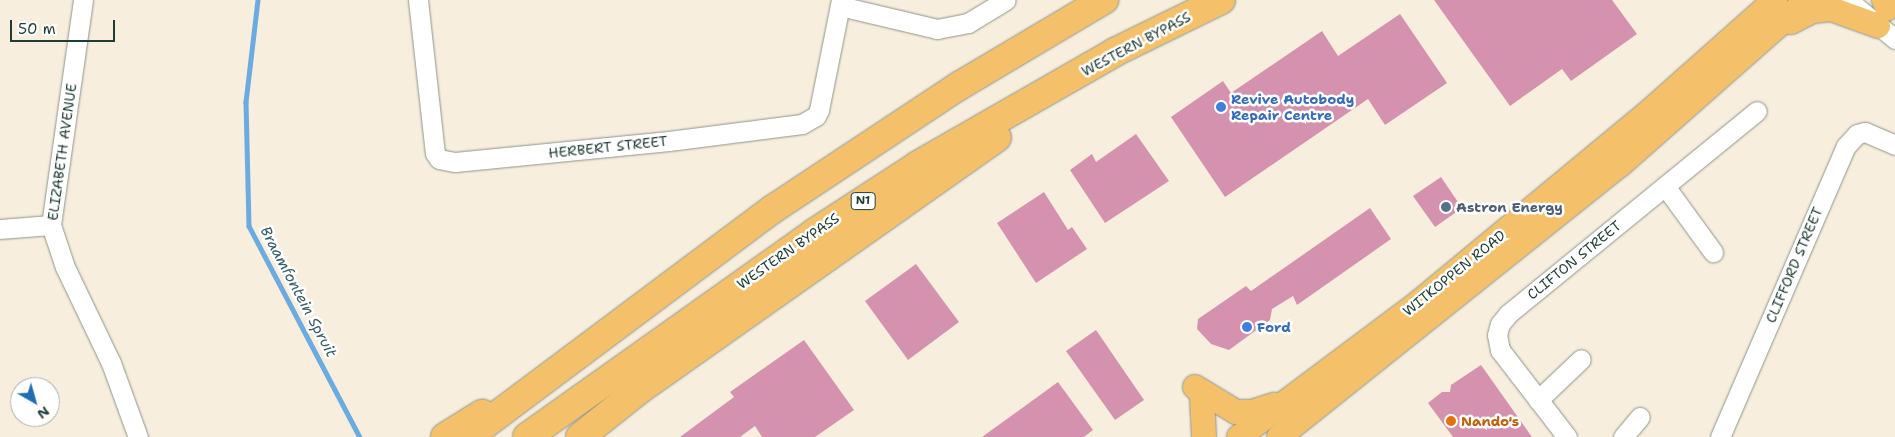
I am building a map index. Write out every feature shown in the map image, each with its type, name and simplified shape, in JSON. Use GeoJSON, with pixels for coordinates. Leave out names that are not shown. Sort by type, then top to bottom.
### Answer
{"type":"FeatureCollection","features":[{"type":"Feature","properties":{"kind":"highway"},"geometry":{"type":"LineString","coordinates":[[468,437],[773,209],[959,86],[1104,0]]}},
{"type":"Feature","properties":{"kind":"highway","name":"WESTERN BYPASS"},"geometry":{"type":"LineString","coordinates":[[527,437],[814,232],[918,165],[1084,71],[1220,0]]}},
{"type":"Feature","properties":{"kind":"highway"},"geometry":{"type":"LineString","coordinates":[[580,437],[639,390],[991,141],[1084,71]]}},
{"type":"Feature","properties":{"kind":"highway"},"geometry":{"type":"LineString","coordinates":[[444,437],[544,379]]}},
{"type":"Feature","properties":{"kind":"main road","name":"WITKOPPEN ROAD"},"geometry":{"type":"LineString","coordinates":[[1238,437],[1418,303],[1556,190],[1775,0]]}},
{"type":"Feature","properties":{"kind":"main road","name":"WITKOPPEN ROAD"},"geometry":{"type":"LineString","coordinates":[[1279,437],[1620,166],[1774,32],[1807,0]]}},
{"type":"Feature","properties":{"kind":"main road"},"geometry":{"type":"LineString","coordinates":[[1774,32],[1807,13],[1827,9],[1886,15]]}},
{"type":"Feature","properties":{"kind":"main road"},"geometry":{"type":"LineString","coordinates":[[1204,437],[1198,393],[1227,409],[1246,413],[1269,407],[1314,382]]}},
{"type":"Feature","properties":{"kind":"main road"},"geometry":{"type":"LineString","coordinates":[[1287,437],[1310,414]]}},
{"type":"Feature","properties":{"kind":"street","name":"ELIZABETH AVENUE"},"geometry":{"type":"LineString","coordinates":[[83,0],[51,225],[65,267],[111,363],[138,437]]}},
{"type":"Feature","properties":{"kind":"street","name":"HERBERT STREET"},"geometry":{"type":"LineString","coordinates":[[418,0],[435,153],[440,159],[455,162],[669,141],[802,124],[816,116],[819,110],[840,3]]}},
{"type":"Feature","properties":{"kind":"street"},"geometry":{"type":"LineString","coordinates":[[840,3],[937,30],[968,23],[1006,0]]}},
{"type":"Feature","properties":{"kind":"street"},"geometry":{"type":"LineString","coordinates":[[1848,0],[1886,15]]}},
{"type":"Feature","properties":{"kind":"street","name":"CLIFTON STREET"},"geometry":{"type":"LineString","coordinates":[[1567,437],[1500,350],[1497,335],[1500,324],[1508,314],[1757,111]]}},
{"type":"Feature","properties":{"kind":"street","name":"CLIFFORD STREET"},"geometry":{"type":"LineString","coordinates":[[1720,437],[1846,146],[1857,134],[1865,132],[1895,145]]}},
{"type":"Feature","properties":{"kind":"street"},"geometry":{"type":"LineString","coordinates":[[1665,186],[1713,252]]}},
{"type":"Feature","properties":{"kind":"street"},"geometry":{"type":"LineString","coordinates":[[0,229],[51,225]]}},
{"type":"Feature","properties":{"kind":"street"},"geometry":{"type":"LineString","coordinates":[[1538,400],[1582,359]]}},
{"type":"Feature","properties":{"kind":"street"},"geometry":{"type":"LineString","coordinates":[[1623,437],[1640,417]]}},
{"type":"Feature","properties":{"kind":"building"},"geometry":{"type":"Polygon","coordinates":[[[1434,0],[1612,0],[1637,34],[1571,81],[1562,69],[1510,106],[1434,0]]]}},
{"type":"Feature","properties":{"kind":"building"},"geometry":{"type":"Polygon","coordinates":[[[1400,14],[1447,83],[1385,125],[1368,99],[1225,197],[1171,117],[1223,81],[1231,93],[1322,31],[1338,56],[1400,14]]]}},
{"type":"Feature","properties":{"kind":"building"},"geometry":{"type":"Polygon","coordinates":[[[1136,134],[1169,181],[1105,223],[1070,170],[1092,154],[1096,162],[1136,134]]]}},
{"type":"Feature","properties":{"kind":"building"},"geometry":{"type":"Polygon","coordinates":[[[1441,177],[1462,208],[1435,227],[1413,196],[1441,177]]]}},
{"type":"Feature","properties":{"kind":"building"},"geometry":{"type":"Polygon","coordinates":[[[1044,192],[1068,230],[1072,227],[1087,249],[1036,283],[997,223],[1044,192]]]}},
{"type":"Feature","properties":{"kind":"building"},"geometry":{"type":"Polygon","coordinates":[[[1370,208],[1391,239],[1297,305],[1293,296],[1272,309],[1270,320],[1229,350],[1211,344],[1197,329],[1198,319],[1246,286],[1251,291],[1370,208]]]}},
{"type":"Feature","properties":{"kind":"building"},"geometry":{"type":"Polygon","coordinates":[[[916,264],[959,322],[908,360],[865,301],[916,264]]]}},
{"type":"Feature","properties":{"kind":"building"},"geometry":{"type":"Polygon","coordinates":[[[1096,330],[1144,400],[1115,420],[1066,351],[1096,330]]]}},
{"type":"Feature","properties":{"kind":"building"},"geometry":{"type":"Polygon","coordinates":[[[804,340],[854,410],[815,437],[762,437],[755,426],[740,437],[680,437],[734,397],[730,392],[804,340]]]}},
{"type":"Feature","properties":{"kind":"building"},"geometry":{"type":"Polygon","coordinates":[[[1481,365],[1532,437],[1453,437],[1428,403],[1442,392],[1450,392],[1451,385],[1481,365]]]}},
{"type":"Feature","properties":{"kind":"building"},"geometry":{"type":"Polygon","coordinates":[[[1058,382],[1093,430],[1084,437],[982,437],[1058,382]]]}},
{"type":"Feature","properties":{"kind":"waterway","name":"Braamfontein Spruit"},"geometry":{"type":"LineString","coordinates":[[258,0],[246,102],[249,226],[360,437]]}},
{"type":"Feature","properties":{"kind":"place","name":"Revive Autobody Repair Centre"},"geometry":{"type":"Point","coordinates":[1221,107]}},
{"type":"Feature","properties":{"kind":"place","name":"Astron Energy"},"geometry":{"type":"Point","coordinates":[1446,207]}},
{"type":"Feature","properties":{"kind":"place","name":"Ford"},"geometry":{"type":"Point","coordinates":[1247,327]}},
{"type":"Feature","properties":{"kind":"place","name":"Nando's"},"geometry":{"type":"Point","coordinates":[1451,421]}}]}
